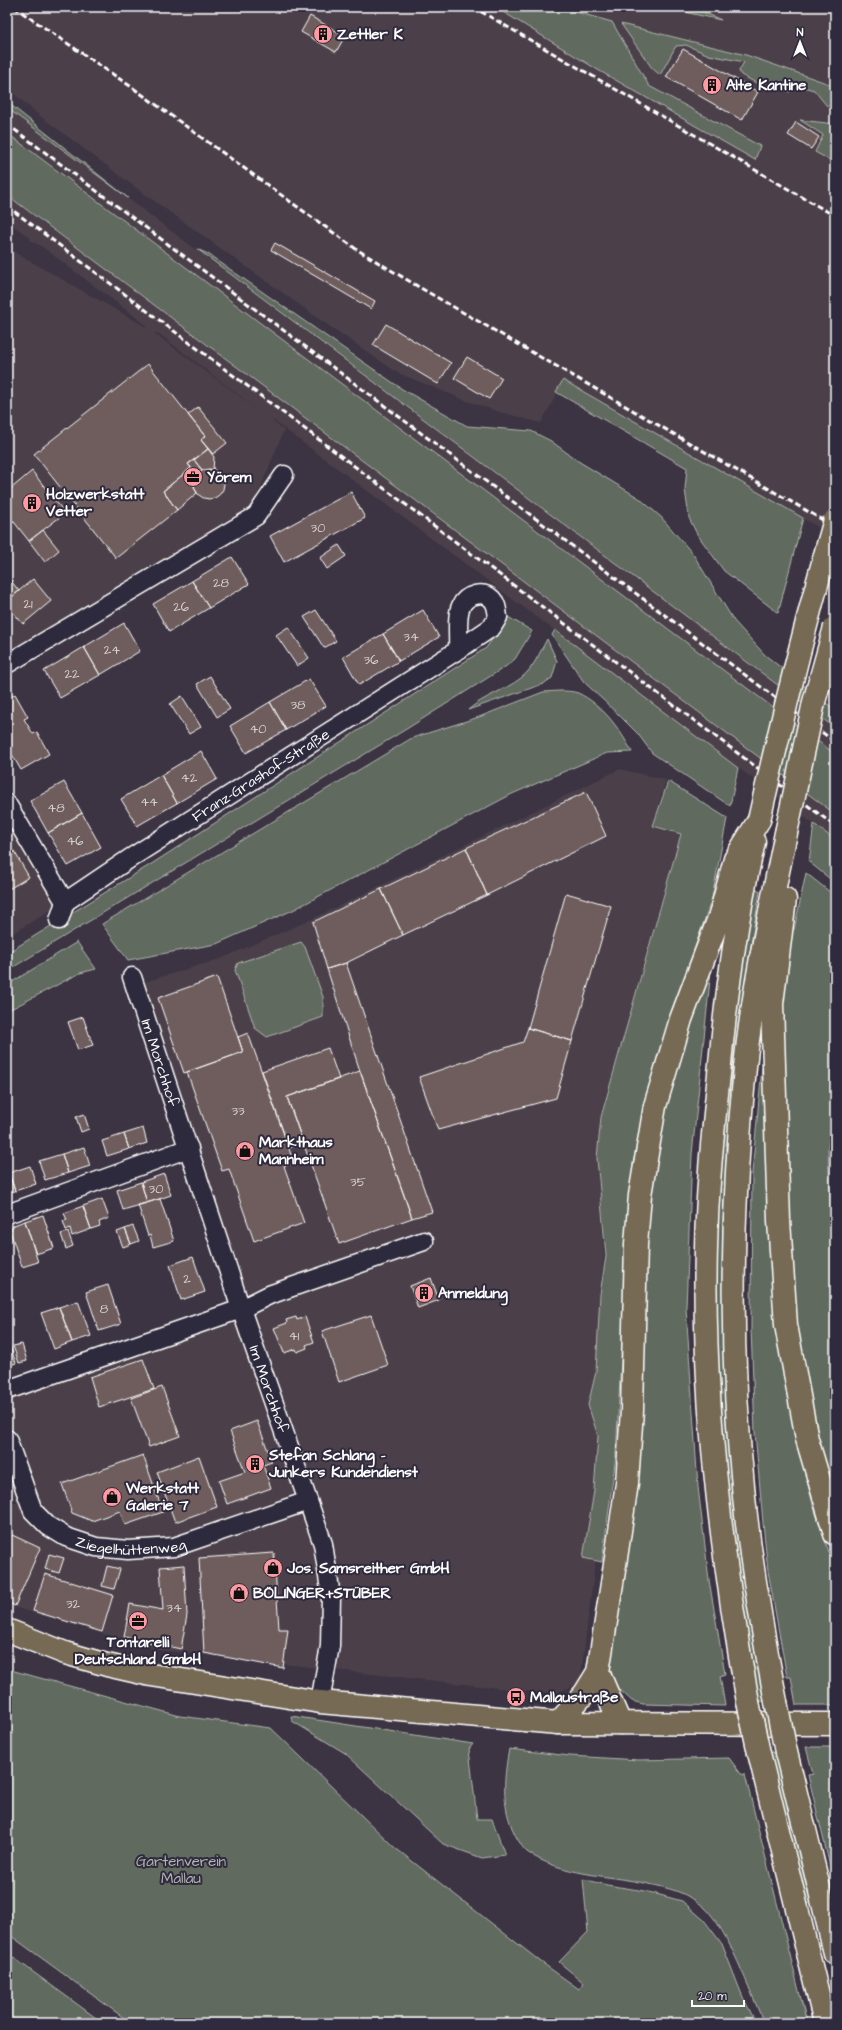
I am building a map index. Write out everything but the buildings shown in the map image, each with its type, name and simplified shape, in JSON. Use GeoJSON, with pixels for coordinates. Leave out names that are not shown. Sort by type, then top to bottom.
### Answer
{"type":"FeatureCollection","features":[{"type":"Feature","properties":{"kind":"main road"},"geometry":{"type":"LineString","coordinates":[[825,2023],[759,1753],[748,1702],[726,1568],[713,1452],[707,1352],[706,1263],[710,1159],[740,870],[739,852],[760,820],[813,596],[835,520]]}},
{"type":"Feature","properties":{"kind":"main road"},"geometry":{"type":"LineString","coordinates":[[835,627],[814,702],[786,833],[779,898],[772,1004],[779,1222],[786,1325],[807,1439],[835,1534]]}},
{"type":"Feature","properties":{"kind":"main road"},"geometry":{"type":"LineString","coordinates":[[558,1723],[585,1694],[598,1672],[627,1483],[632,1410],[636,1244],[640,1195],[649,1135],[664,1072],[681,1019],[720,915],[740,870]]}},
{"type":"Feature","properties":{"kind":"main road"},"geometry":{"type":"LineString","coordinates":[[779,898],[754,995],[745,1066],[738,1149],[734,1273],[737,1396],[744,1499],[760,1613],[786,1752],[835,1953]]}},
{"type":"Feature","properties":{"kind":"main road"},"geometry":{"type":"LineString","coordinates":[[7,1630],[65,1652],[107,1665],[151,1675],[320,1702],[558,1723],[835,1724]]}},
{"type":"Feature","properties":{"kind":"main road"},"geometry":{"type":"LineString","coordinates":[[598,1672],[620,1723]]}},
{"type":"Feature","properties":{"kind":"street"},"geometry":{"type":"LineString","coordinates":[[7,664],[256,516],[284,475]]}},
{"type":"Feature","properties":{"kind":"street","name":"Franz-Grashof-Straße"},"geometry":{"type":"LineString","coordinates":[[65,902],[139,853],[458,650]]}},
{"type":"Feature","properties":{"kind":"street"},"geometry":{"type":"LineString","coordinates":[[7,804],[65,902],[59,920]]}},
{"type":"Feature","properties":{"kind":"street","name":"Im Morchhof"},"geometry":{"type":"LineString","coordinates":[[132,977],[241,1309],[323,1544],[331,1596],[330,1646],[320,1702]]}},
{"type":"Feature","properties":{"kind":"street"},"geometry":{"type":"LineString","coordinates":[[7,1214],[189,1148]]}},
{"type":"Feature","properties":{"kind":"street"},"geometry":{"type":"LineString","coordinates":[[7,1390],[241,1309],[269,1295],[424,1241]]}},
{"type":"Feature","properties":{"kind":"street","name":"Ziegelhüttenweg"},"geometry":{"type":"LineString","coordinates":[[7,1439],[33,1511],[48,1526],[66,1537],[96,1547],[128,1550],[174,1547],[308,1501]]}},
{"type":"Feature","properties":{"kind":"shaded area"},"geometry":{"type":"Polygon","coordinates":[[[7,7],[835,7],[835,537],[564,380],[541,423],[467,401],[398,373],[322,321],[135,187],[39,115],[7,88],[7,7]]]}},
{"type":"Feature","properties":{"kind":"shaded area"},"geometry":{"type":"Polygon","coordinates":[[[7,108],[835,728],[835,754],[7,133],[7,108]]]}},
{"type":"Feature","properties":{"kind":"shaded area"},"geometry":{"type":"Polygon","coordinates":[[[7,195],[835,814],[835,840],[274,421],[272,421],[284,430],[251,511],[7,654],[7,248],[146,327],[145,324],[41,246],[31,241],[29,237],[7,221],[7,195]],[[154,333],[262,413],[158,333],[154,333]]]}},
{"type":"Feature","properties":{"kind":"shaded area"},"geometry":{"type":"Polygon","coordinates":[[[620,769],[666,780],[652,827],[680,835],[600,1117],[597,1157],[604,1256],[599,1294],[605,1483],[580,1683],[553,1694],[158,1650],[7,1605],[7,1506],[17,1502],[7,1474],[7,1384],[221,1306],[227,1299],[228,1291],[125,988],[220,959],[310,920],[620,769]]]}},
{"type":"Feature","properties":{"kind":"shaded area"},"geometry":{"type":"Polygon","coordinates":[[[7,821],[57,906],[7,937],[7,821]]]}},
{"type":"Feature","properties":{"kind":"green space"},"geometry":{"type":"Polygon","coordinates":[[[495,7],[558,7],[612,22],[649,86],[760,146],[755,160],[598,70],[495,7]]]}},
{"type":"Feature","properties":{"kind":"green space"},"geometry":{"type":"Polygon","coordinates":[[[672,7],[693,7],[721,20],[689,13],[672,7]]]}},
{"type":"Feature","properties":{"kind":"green space"},"geometry":{"type":"Polygon","coordinates":[[[621,24],[746,55],[835,86],[835,105],[827,106],[814,90],[796,85],[790,92],[774,84],[770,90],[741,75],[739,71],[744,62],[709,55],[686,45],[676,46],[660,75],[652,68],[621,24]]]}},
{"type":"Feature","properties":{"kind":"green space"},"geometry":{"type":"Polygon","coordinates":[[[7,102],[128,198],[7,108],[7,102]]]}},
{"type":"Feature","properties":{"kind":"green space"},"geometry":{"type":"Polygon","coordinates":[[[800,120],[835,124],[835,163],[815,152],[823,135],[800,120]]]}},
{"type":"Feature","properties":{"kind":"green space"},"geometry":{"type":"Polygon","coordinates":[[[7,133],[835,754],[835,814],[7,195],[7,133]]]}},
{"type":"Feature","properties":{"kind":"green space"},"geometry":{"type":"Polygon","coordinates":[[[197,249],[208,254],[402,389],[467,426],[531,431],[551,441],[578,461],[639,498],[661,517],[693,554],[734,621],[765,655],[835,710],[835,728],[197,249]]]}},
{"type":"Feature","properties":{"kind":"green space"},"geometry":{"type":"Polygon","coordinates":[[[563,380],[803,518],[778,613],[724,571],[697,534],[689,518],[685,489],[687,468],[556,392],[563,380]]]}},
{"type":"Feature","properties":{"kind":"green space"},"geometry":{"type":"Polygon","coordinates":[[[508,617],[532,631],[515,659],[505,667],[408,728],[7,971],[7,953],[153,863],[486,648],[508,617]]]}},
{"type":"Feature","properties":{"kind":"green space"},"geometry":{"type":"Polygon","coordinates":[[[555,630],[738,768],[730,806],[652,753],[638,734],[584,682],[552,635],[555,630]]]}},
{"type":"Feature","properties":{"kind":"green space"},"geometry":{"type":"Polygon","coordinates":[[[547,639],[557,661],[552,678],[543,684],[468,710],[521,678],[536,660],[547,639]]]}},
{"type":"Feature","properties":{"kind":"green space"},"geometry":{"type":"Polygon","coordinates":[[[571,691],[578,693],[595,704],[610,718],[632,752],[607,753],[512,794],[293,910],[216,944],[128,960],[102,924],[412,738],[479,717],[543,692],[571,691]]]}},
{"type":"Feature","properties":{"kind":"green space"},"geometry":{"type":"Polygon","coordinates":[[[668,781],[727,818],[712,898],[658,1054],[633,1163],[629,1204],[616,1455],[602,1562],[583,1558],[594,1491],[598,1436],[588,1405],[596,1372],[600,1294],[606,1256],[597,1158],[601,1117],[681,834],[653,826],[668,781]]]}},
{"type":"Feature","properties":{"kind":"green space"},"geometry":{"type":"Polygon","coordinates":[[[814,824],[835,840],[835,883],[809,862],[814,824]]]}},
{"type":"Feature","properties":{"kind":"green space"},"geometry":{"type":"Polygon","coordinates":[[[806,873],[835,896],[835,1093],[828,1149],[835,1315],[835,1510],[811,1429],[792,1315],[781,998],[790,930],[794,930],[806,873]]]}},
{"type":"Feature","properties":{"kind":"green space"},"geometry":{"type":"Polygon","coordinates":[[[754,887],[760,891],[747,968],[732,1086],[723,1219],[723,1266],[727,1440],[734,1506],[750,1618],[764,1701],[758,1702],[732,1544],[717,1363],[716,1286],[717,1197],[734,1016],[754,887]]]}},
{"type":"Feature","properties":{"kind":"green space"},"geometry":{"type":"Polygon","coordinates":[[[77,942],[96,969],[80,973],[7,1011],[7,985],[77,942]]]}},
{"type":"Feature","properties":{"kind":"green space"},"geometry":{"type":"Polygon","coordinates":[[[301,942],[305,947],[323,997],[323,1017],[267,1037],[255,1028],[235,970],[238,963],[301,942]]]}},
{"type":"Feature","properties":{"kind":"green space"},"geometry":{"type":"Polygon","coordinates":[[[711,970],[692,1154],[686,1308],[698,1487],[709,1580],[725,1674],[720,1676],[725,1706],[643,1704],[632,1701],[613,1684],[609,1659],[629,1549],[637,1484],[643,1268],[656,1144],[676,1061],[711,970]]]}},
{"type":"Feature","properties":{"kind":"green space"},"geometry":{"type":"Polygon","coordinates":[[[762,1067],[767,1067],[798,1442],[813,1505],[835,1570],[835,1705],[796,1705],[791,1677],[787,1677],[768,1571],[755,1432],[751,1329],[752,1173],[762,1067]]]}},
{"type":"Feature","properties":{"kind":"green space","name":"Gartenverein Mallau"},"geometry":{"type":"Polygon","coordinates":[[[7,1669],[180,1716],[271,1728],[394,1847],[541,1962],[579,1989],[584,1983],[559,1962],[588,1932],[583,1879],[607,1885],[645,1891],[682,1901],[704,1920],[722,1944],[742,1995],[756,2023],[131,2023],[7,1933],[7,1669]]]}},
{"type":"Feature","properties":{"kind":"green space"},"geometry":{"type":"Polygon","coordinates":[[[291,1716],[473,1744],[469,1749],[477,1819],[492,1819],[505,1855],[482,1858],[443,1844],[345,1753],[292,1721],[291,1716]]]}},
{"type":"Feature","properties":{"kind":"green space"},"geometry":{"type":"Polygon","coordinates":[[[806,1747],[835,1747],[835,1887],[808,1775],[813,1774],[806,1747]]]}},
{"type":"Feature","properties":{"kind":"green space"},"geometry":{"type":"Polygon","coordinates":[[[509,1749],[570,1756],[639,1760],[729,1758],[741,1774],[745,1775],[807,2023],[764,2023],[738,1962],[722,1930],[713,1917],[698,1902],[671,1889],[634,1881],[586,1874],[555,1866],[527,1852],[512,1829],[506,1807],[505,1773],[509,1749]]]}},
{"type":"Feature","properties":{"kind":"green space"},"geometry":{"type":"Polygon","coordinates":[[[776,1752],[811,1903],[805,1904],[769,1753],[776,1752]]]}},
{"type":"Feature","properties":{"kind":"green space"},"geometry":{"type":"Polygon","coordinates":[[[7,1953],[103,2023],[7,2023],[7,1953]]]}},
{"type":"Feature","properties":{"kind":"railway"},"geometry":{"type":"LineString","coordinates":[[14,7],[133,88],[356,249],[419,287],[835,527]]}},
{"type":"Feature","properties":{"kind":"railway"},"geometry":{"type":"LineString","coordinates":[[473,7],[835,216]]}},
{"type":"Feature","properties":{"kind":"railway"},"geometry":{"type":"LineString","coordinates":[[7,124],[835,742]]}},
{"type":"Feature","properties":{"kind":"railway"},"geometry":{"type":"LineString","coordinates":[[7,206],[835,826]]}},
{"type":"Feature","properties":{"kind":"place","name":"Zettler K"},"geometry":{"type":"Point","coordinates":[323,34]}},
{"type":"Feature","properties":{"kind":"place","name":"Alte Kantine"},"geometry":{"type":"Point","coordinates":[712,85]}},
{"type":"Feature","properties":{"kind":"place","name":"Yörem"},"geometry":{"type":"Point","coordinates":[193,477]}},
{"type":"Feature","properties":{"kind":"place","name":"Holzwerkstatt Vetter"},"geometry":{"type":"Point","coordinates":[32,503]}},
{"type":"Feature","properties":{"kind":"place","name":"Markthaus Mannheim"},"geometry":{"type":"Point","coordinates":[245,1151]}},
{"type":"Feature","properties":{"kind":"place","name":"Anmeldung"},"geometry":{"type":"Point","coordinates":[424,1293]}},
{"type":"Feature","properties":{"kind":"place","name":"Stefan Schlang - Junkers Kundendienst"},"geometry":{"type":"Point","coordinates":[255,1464]}},
{"type":"Feature","properties":{"kind":"place","name":"Werkstatt Galerie 7"},"geometry":{"type":"Point","coordinates":[112,1497]}},
{"type":"Feature","properties":{"kind":"place","name":"Jos. Samsreither GmbH"},"geometry":{"type":"Point","coordinates":[273,1568]}},
{"type":"Feature","properties":{"kind":"place","name":"BÖLINGER+STÜBER"},"geometry":{"type":"Point","coordinates":[239,1593]}},
{"type":"Feature","properties":{"kind":"place","name":"Tontarelli Deutschland GmbH"},"geometry":{"type":"Point","coordinates":[138,1621]}},
{"type":"Feature","properties":{"kind":"place","name":"Mallaustraße"},"geometry":{"type":"Point","coordinates":[516,1697]}}]}
